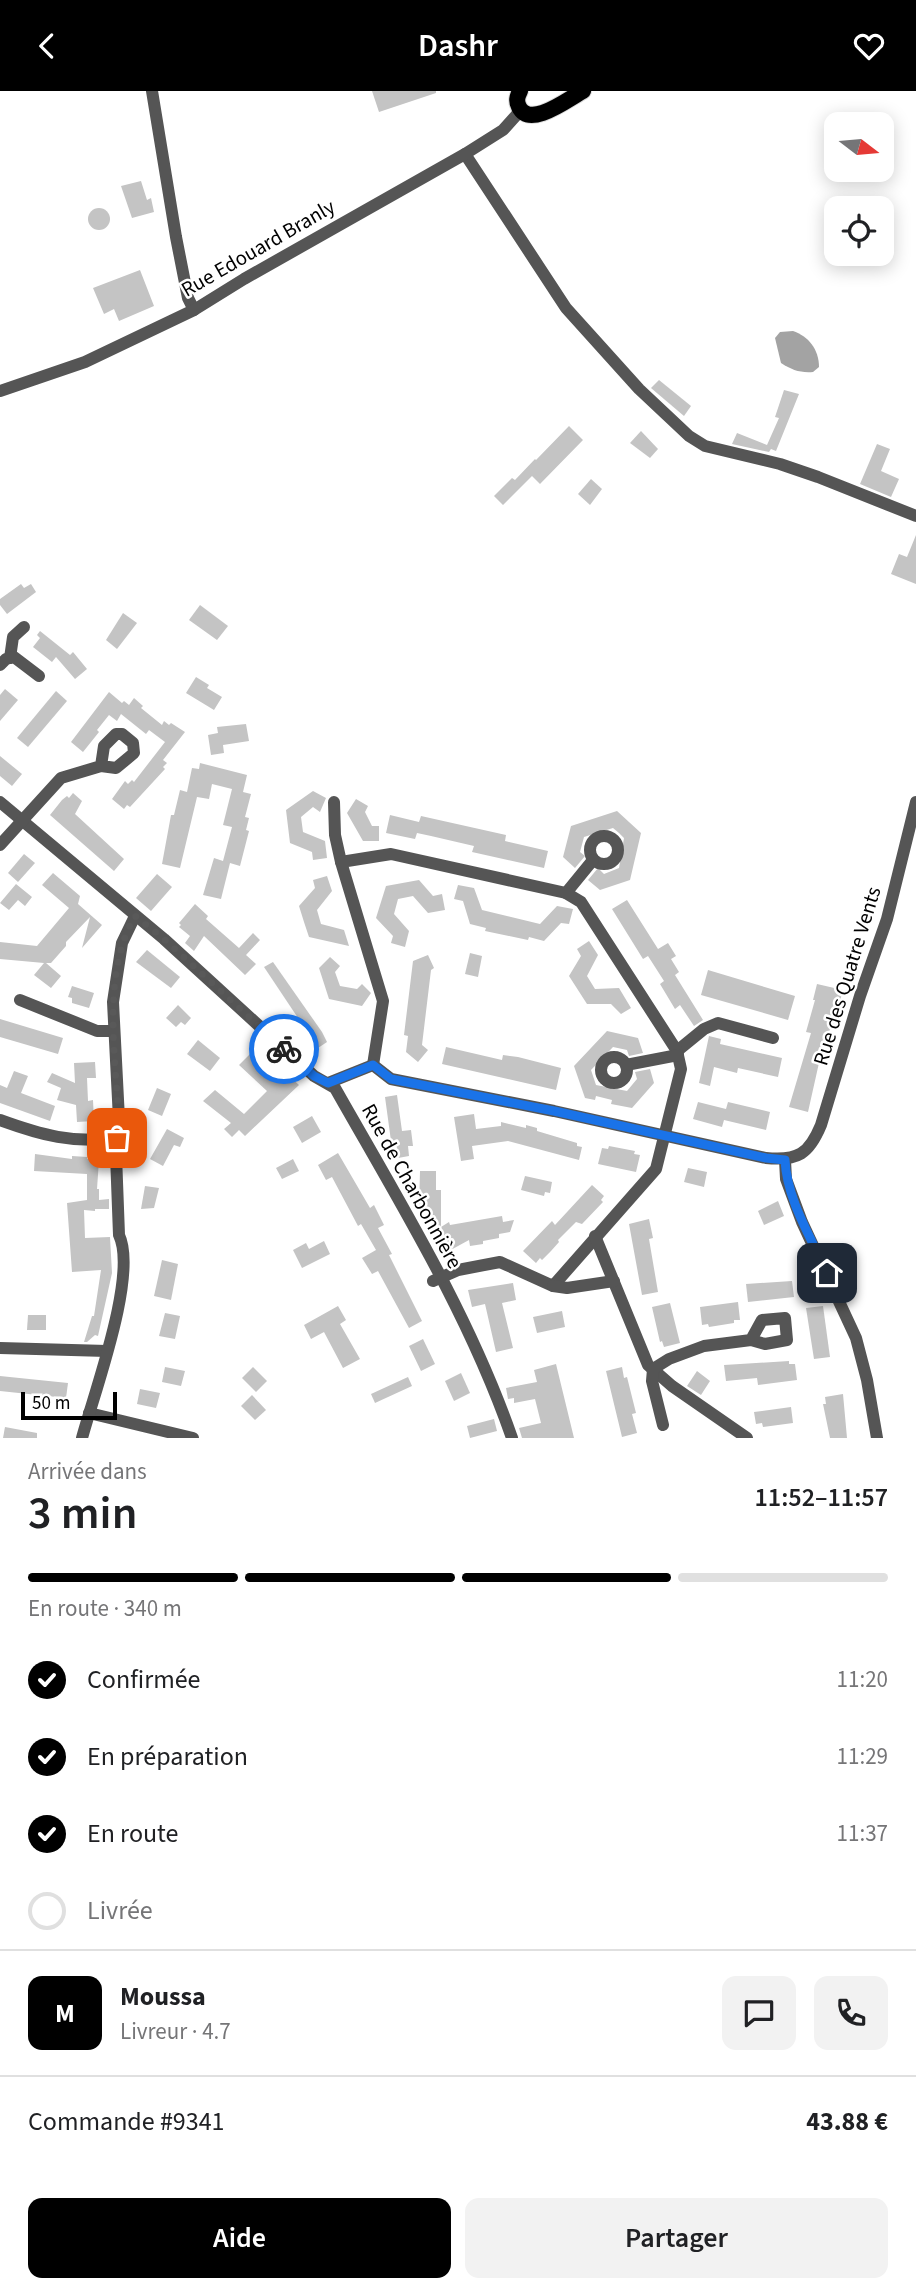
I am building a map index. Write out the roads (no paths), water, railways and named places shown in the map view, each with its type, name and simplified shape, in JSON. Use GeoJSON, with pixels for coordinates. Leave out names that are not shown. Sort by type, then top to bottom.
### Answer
{"type":"FeatureCollection","features":[{"type":"Feature","properties":{"kind":"main road"},"geometry":{"type":"LineString","coordinates":[[520,91],[517,101],[521,110],[533,116],[583,91]]}},
{"type":"Feature","properties":{"kind":"main road"},"geometry":{"type":"LineString","coordinates":[[546,111],[550,101],[548,91]]}},
{"type":"Feature","properties":{"kind":"street"},"geometry":{"type":"LineString","coordinates":[[152,91],[176,237],[188,298],[194,310]]}},
{"type":"Feature","properties":{"kind":"street","name":"Rue Edouard Branly"},"geometry":{"type":"LineString","coordinates":[[0,391],[85,362],[194,310],[465,154],[503,129],[521,110]]}},
{"type":"Feature","properties":{"kind":"street"},"geometry":{"type":"LineString","coordinates":[[465,154],[566,307],[639,389],[689,436],[705,446],[780,464],[818,477],[916,516]]}},
{"type":"Feature","properties":{"kind":"street"},"geometry":{"type":"LineString","coordinates":[[5,662],[13,636],[24,627]]}},
{"type":"Feature","properties":{"kind":"street"},"geometry":{"type":"LineString","coordinates":[[5,662],[14,657],[38,676]]}},
{"type":"Feature","properties":{"kind":"street"},"geometry":{"type":"LineString","coordinates":[[0,845],[61,778],[101,767]]}},
{"type":"Feature","properties":{"kind":"street","name":"Rue de Charbonnière"},"geometry":{"type":"LineString","coordinates":[[0,802],[183,956],[314,1076],[335,1088],[493,1386],[512,1438]]}},
{"type":"Feature","properties":{"kind":"street"},"geometry":{"type":"LineString","coordinates":[[334,802],[335,835],[341,862],[383,1001],[373,1065]]}},
{"type":"Feature","properties":{"kind":"street","name":"Rue des Quatre Vents"},"geometry":{"type":"LineString","coordinates":[[785,1160],[802,1154],[814,1143],[821,1125],[860,996],[887,919],[916,802]]}},
{"type":"Feature","properties":{"kind":"street"},"geometry":{"type":"LineString","coordinates":[[341,862],[391,855],[566,893],[581,902],[678,1053],[681,1069],[656,1169],[553,1286]]}},
{"type":"Feature","properties":{"kind":"street"},"geometry":{"type":"LineString","coordinates":[[566,893],[593,860]]}},
{"type":"Feature","properties":{"kind":"street"},"geometry":{"type":"LineString","coordinates":[[82,1438],[107,1351],[124,1277],[124,1246],[119,1235],[119,1119],[113,1002],[122,943],[135,916]]}},
{"type":"Feature","properties":{"kind":"street"},"geometry":{"type":"LineString","coordinates":[[20,1000],[97,1031],[113,1031]]}},
{"type":"Feature","properties":{"kind":"street"},"geometry":{"type":"LineString","coordinates":[[626,1065],[678,1053],[704,1029],[718,1023],[773,1038]]}},
{"type":"Feature","properties":{"kind":"street"},"geometry":{"type":"LineString","coordinates":[[328,1083],[373,1065]]}},
{"type":"Feature","properties":{"kind":"street"},"geometry":{"type":"LineString","coordinates":[[373,1065],[391,1079],[785,1160],[786,1179],[802,1222],[856,1338],[867,1380],[877,1438]]}},
{"type":"Feature","properties":{"kind":"street"},"geometry":{"type":"LineString","coordinates":[[0,1120],[58,1138],[94,1141],[117,1138]]}},
{"type":"Feature","properties":{"kind":"street"},"geometry":{"type":"LineString","coordinates":[[595,1236],[649,1365],[672,1386],[747,1438]]}},
{"type":"Feature","properties":{"kind":"street"},"geometry":{"type":"LineString","coordinates":[[437,1279],[458,1270],[500,1262],[553,1286],[566,1288],[614,1281]]}},
{"type":"Feature","properties":{"kind":"street"},"geometry":{"type":"LineString","coordinates":[[653,1369],[669,1359],[704,1346],[751,1340]]}},
{"type":"Feature","properties":{"kind":"street"},"geometry":{"type":"LineString","coordinates":[[0,1348],[107,1351]]}},
{"type":"Feature","properties":{"kind":"street"},"geometry":{"type":"LineString","coordinates":[[653,1369],[652,1381],[663,1425]]}},
{"type":"Feature","properties":{"kind":"street"},"geometry":{"type":"LineString","coordinates":[[89,1413],[193,1438]]}}]}
